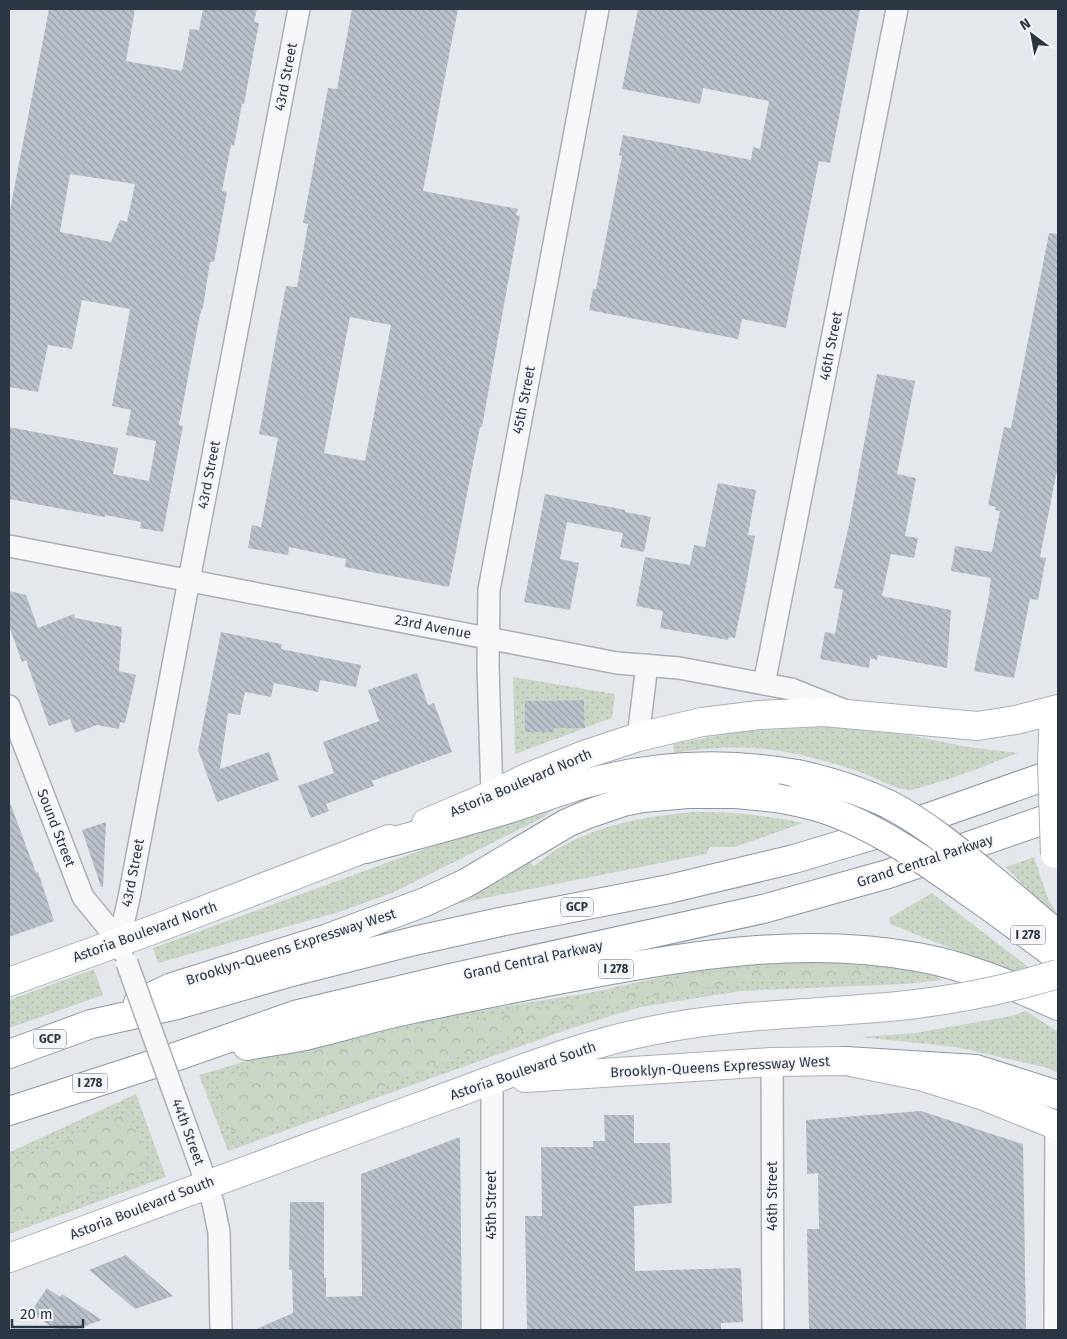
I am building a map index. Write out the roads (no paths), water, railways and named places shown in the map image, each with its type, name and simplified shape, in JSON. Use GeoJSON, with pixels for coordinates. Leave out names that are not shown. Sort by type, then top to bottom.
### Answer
{"type":"FeatureCollection","features":[{"type":"Feature","properties":{"kind":"main road","name":"Astoria Boulevard North"},"geometry":{"type":"LineString","coordinates":[[9,982],[123,952],[492,795],[526,778],[584,755],[638,737],[702,722],[751,715],[800,712],[854,714],[977,726],[1016,720],[1057,705]]}},
{"type":"Feature","properties":{"kind":"main road"},"geometry":{"type":"LineString","coordinates":[[1057,705],[1052,741],[1055,767],[1057,859]]}},
{"type":"Feature","properties":{"kind":"main road"},"geometry":{"type":"LineString","coordinates":[[366,849],[514,807],[583,785],[634,773],[682,766],[715,765],[772,769],[831,782],[863,793],[914,819],[942,839],[1004,904],[1058,935]]}},
{"type":"Feature","properties":{"kind":"main road","name":"GCP"},"geometry":{"type":"LineString","coordinates":[[9,1054],[91,1024],[177,1006],[288,973],[458,931],[753,870],[901,827],[1055,767]]}},
{"type":"Feature","properties":{"kind":"main road","name":"Brooklyn-Queens Expressway West"},"geometry":{"type":"LineString","coordinates":[[91,1024],[172,987],[328,938],[425,902],[466,883],[567,823],[606,807],[643,798],[687,794],[736,794],[776,798],[818,807],[841,815],[1004,904],[1058,957]]}},
{"type":"Feature","properties":{"kind":"main road","name":"Grand Central Parkway"},"geometry":{"type":"LineString","coordinates":[[9,1110],[172,1058],[298,1014],[450,978],[721,919],[846,887],[946,855],[1058,815]]}},
{"type":"Feature","properties":{"kind":"main road","name":"I 278"},"geometry":{"type":"LineString","coordinates":[[172,1058],[304,1036],[392,1014],[686,956],[744,951],[836,949],[915,956],[948,964],[994,980],[1058,1006]]}},
{"type":"Feature","properties":{"kind":"main road","name":"Astoria Boulevard South"},"geometry":{"type":"LineString","coordinates":[[9,1258],[204,1176],[492,1081],[578,1050],[654,1030],[743,1017],[908,1005],[991,992],[1058,974]]}},
{"type":"Feature","properties":{"kind":"main road"},"geometry":{"type":"LineString","coordinates":[[846,1061],[976,1069],[1058,1095]]}},
{"type":"Feature","properties":{"kind":"main road","name":"Brooklyn-Queens Expressway West"},"geometry":{"type":"LineString","coordinates":[[492,1081],[772,1062],[846,1061],[920,1076],[984,1096],[1057,1125]]}},
{"type":"Feature","properties":{"kind":"street","name":"43rd Street"},"geometry":{"type":"LineString","coordinates":[[123,952],[130,898],[189,580],[299,9]]}},
{"type":"Feature","properties":{"kind":"street","name":"45th Street"},"geometry":{"type":"LineString","coordinates":[[492,795],[488,638],[489,590],[598,9]]}},
{"type":"Feature","properties":{"kind":"street","name":"46th Street"},"geometry":{"type":"LineString","coordinates":[[764,684],[897,9]]}},
{"type":"Feature","properties":{"kind":"street","name":"23rd Avenue"},"geometry":{"type":"LineString","coordinates":[[9,546],[617,663],[679,668],[791,689],[854,714]]}},
{"type":"Feature","properties":{"kind":"street"},"geometry":{"type":"LineString","coordinates":[[638,737],[647,665]]}},
{"type":"Feature","properties":{"kind":"street","name":"Sound Street"},"geometry":{"type":"LineString","coordinates":[[9,706],[83,897],[123,952]]}},
{"type":"Feature","properties":{"kind":"street","name":"44th Street"},"geometry":{"type":"LineString","coordinates":[[123,952],[217,1216],[221,1330]]}},
{"type":"Feature","properties":{"kind":"street","name":"46th Street"},"geometry":{"type":"LineString","coordinates":[[772,1062],[773,1330]]}},
{"type":"Feature","properties":{"kind":"street","name":"45th Street"},"geometry":{"type":"LineString","coordinates":[[492,1081],[492,1330]]}},
{"type":"Feature","properties":{"kind":"street"},"geometry":{"type":"LineString","coordinates":[[1055,1330],[1057,1125]]}}]}
